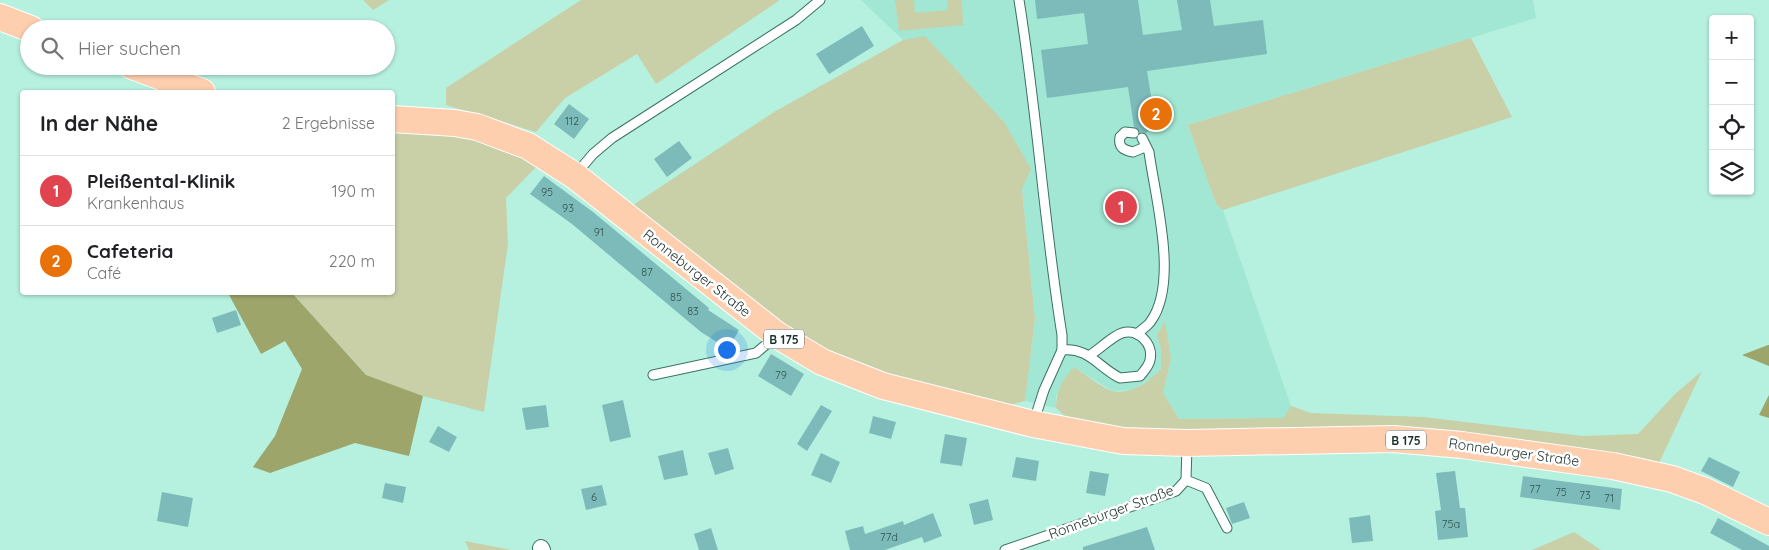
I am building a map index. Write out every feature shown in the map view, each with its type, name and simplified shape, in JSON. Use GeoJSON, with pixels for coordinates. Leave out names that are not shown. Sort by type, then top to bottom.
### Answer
{"type":"FeatureCollection","features":[{"type":"Feature","properties":{"kind":"main road"},"geometry":{"type":"LineString","coordinates":[[0,17],[20,25]]}},
{"type":"Feature","properties":{"kind":"main road"},"geometry":{"type":"LineString","coordinates":[[156,75],[197,90]]}},
{"type":"Feature","properties":{"kind":"main road","name":"Ronneburger Straße"},"geometry":{"type":"LineString","coordinates":[[395,119],[455,123],[500,134],[528,146],[575,176],[777,335],[822,362],[876,384],[1033,424],[1123,440],[1187,443],[1393,439],[1500,450],[1613,466],[1672,479],[1705,491],[1769,522]]}},
{"type":"Feature","properties":{"kind":"lane"},"geometry":{"type":"LineString","coordinates":[[575,176],[593,154],[612,138],[796,20],[820,0]]}},
{"type":"Feature","properties":{"kind":"lane"},"geometry":{"type":"LineString","coordinates":[[1019,0],[1031,78],[1035,132],[1062,335],[1062,350],[1044,390],[1033,424]]}},
{"type":"Feature","properties":{"kind":"lane"},"geometry":{"type":"LineString","coordinates":[[1137,334],[1151,322],[1159,305],[1164,284],[1160,229],[1149,152],[1138,135],[1125,132],[1120,137],[1120,145],[1123,149],[1133,152],[1144,147]]}},
{"type":"Feature","properties":{"kind":"lane"},"geometry":{"type":"LineString","coordinates":[[1062,350],[1072,349],[1090,355],[1117,377],[1130,379],[1140,376],[1151,358],[1150,348],[1144,339],[1137,334],[1124,333],[1090,355]]}},
{"type":"Feature","properties":{"kind":"lane"},"geometry":{"type":"LineString","coordinates":[[653,375],[756,353],[777,335]]}},
{"type":"Feature","properties":{"kind":"lane","name":"Ronneburger Straße"},"geometry":{"type":"LineString","coordinates":[[1005,550],[1176,491],[1186,480],[1187,443]]}},
{"type":"Feature","properties":{"kind":"lane","name":"Ronneburger Straße"},"geometry":{"type":"LineString","coordinates":[[1186,480],[1206,488],[1227,528]]}},
{"type":"Feature","properties":{"kind":"shaded area"},"geometry":{"type":"Polygon","coordinates":[[[363,0],[389,0],[373,10],[363,0]]]}},
{"type":"Feature","properties":{"kind":"shaded area"},"geometry":{"type":"Polygon","coordinates":[[[581,0],[780,0],[656,84],[637,54],[565,98],[536,132],[446,105],[446,88],[581,0]]]}},
{"type":"Feature","properties":{"kind":"shaded area"},"geometry":{"type":"Polygon","coordinates":[[[861,0],[1533,0],[1536,18],[1188,125],[1216,204],[1223,210],[1291,406],[1284,418],[1179,419],[1163,393],[1171,359],[1165,322],[1157,335],[1161,349],[1161,369],[1153,377],[1133,390],[1112,391],[1074,367],[1056,396],[1056,408],[1025,401],[1035,319],[1022,189],[1004,122],[925,37],[903,40],[861,0]]]}},
{"type":"Feature","properties":{"kind":"shaded area"},"geometry":{"type":"Polygon","coordinates":[[[895,0],[914,0],[915,13],[948,10],[947,0],[962,0],[963,25],[899,31],[895,0]]]}},
{"type":"Feature","properties":{"kind":"shaded area"},"geometry":{"type":"Polygon","coordinates":[[[925,36],[1004,122],[1031,169],[1022,189],[1035,319],[1025,401],[1002,407],[954,396],[821,351],[805,336],[783,328],[630,207],[774,112],[903,40],[925,36]]]}},
{"type":"Feature","properties":{"kind":"shaded area"},"geometry":{"type":"Polygon","coordinates":[[[1471,38],[1512,117],[1223,210],[1216,204],[1188,125],[1471,38]]]}},
{"type":"Feature","properties":{"kind":"shaded area"},"geometry":{"type":"Polygon","coordinates":[[[395,127],[464,133],[540,163],[506,198],[508,244],[484,412],[423,396],[366,375],[294,295],[395,295],[395,127]]]}},
{"type":"Feature","properties":{"kind":"shaded area"},"geometry":{"type":"Polygon","coordinates":[[[229,295],[294,295],[366,375],[423,396],[409,456],[355,443],[270,473],[253,467],[275,436],[302,369],[285,341],[261,354],[229,295]]]}},
{"type":"Feature","properties":{"kind":"shaded area"},"geometry":{"type":"Polygon","coordinates":[[[1165,321],[1171,359],[1163,393],[1179,419],[1283,418],[1291,406],[1311,413],[1423,417],[1583,436],[1638,434],[1675,394],[1702,371],[1659,463],[1638,458],[1454,431],[1369,426],[1151,430],[1096,425],[1068,419],[1056,408],[1060,386],[1074,367],[1098,384],[1112,391],[1119,392],[1133,389],[1151,378],[1161,369],[1161,349],[1157,335],[1165,321]]]}},
{"type":"Feature","properties":{"kind":"shaded area"},"geometry":{"type":"Polygon","coordinates":[[[1768,345],[1769,366],[1742,355],[1768,345]]]}},
{"type":"Feature","properties":{"kind":"shaded area"},"geometry":{"type":"Polygon","coordinates":[[[1769,395],[1769,418],[1759,415],[1769,395]]]}},
{"type":"Feature","properties":{"kind":"shaded area"},"geometry":{"type":"Polygon","coordinates":[[[1574,532],[1601,550],[1532,550],[1574,532]]]}},
{"type":"Feature","properties":{"kind":"shaded area"},"geometry":{"type":"Polygon","coordinates":[[[465,541],[511,550],[469,550],[465,541]]]}},
{"type":"Feature","properties":{"kind":"building"},"geometry":{"type":"Polygon","coordinates":[[[1035,0],[1138,0],[1143,35],[1182,30],[1177,0],[1210,0],[1214,26],[1263,20],[1267,54],[1147,71],[1152,102],[1165,116],[1146,133],[1140,132],[1134,127],[1128,87],[1047,98],[1041,50],[1088,44],[1084,13],[1037,19],[1035,0]]]}},
{"type":"Feature","properties":{"kind":"building"},"geometry":{"type":"Polygon","coordinates":[[[862,26],[874,46],[829,74],[816,54],[862,26]]]}},
{"type":"Feature","properties":{"kind":"building"},"geometry":{"type":"Polygon","coordinates":[[[569,104],[589,119],[574,139],[554,124],[569,104]]]}},
{"type":"Feature","properties":{"kind":"building"},"geometry":{"type":"Polygon","coordinates":[[[679,141],[692,158],[667,177],[654,159],[679,141]]]}},
{"type":"Feature","properties":{"kind":"building"},"geometry":{"type":"Polygon","coordinates":[[[544,176],[593,212],[709,308],[708,310],[739,330],[728,349],[701,332],[572,224],[530,194],[544,176]]]}},
{"type":"Feature","properties":{"kind":"building"},"geometry":{"type":"Polygon","coordinates":[[[236,310],[241,325],[217,333],[212,318],[236,310]]]}},
{"type":"Feature","properties":{"kind":"building"},"geometry":{"type":"Polygon","coordinates":[[[771,354],[804,374],[791,396],[758,376],[771,354]]]}},
{"type":"Feature","properties":{"kind":"building"},"geometry":{"type":"Polygon","coordinates":[[[623,400],[631,437],[610,442],[602,405],[623,400]]]}},
{"type":"Feature","properties":{"kind":"building"},"geometry":{"type":"Polygon","coordinates":[[[546,405],[549,427],[526,430],[522,408],[546,405]]]}},
{"type":"Feature","properties":{"kind":"building"},"geometry":{"type":"Polygon","coordinates":[[[821,405],[832,411],[807,451],[797,444],[821,405]]]}},
{"type":"Feature","properties":{"kind":"building"},"geometry":{"type":"Polygon","coordinates":[[[873,416],[896,422],[891,439],[869,433],[873,416]]]}},
{"type":"Feature","properties":{"kind":"building"},"geometry":{"type":"Polygon","coordinates":[[[438,426],[457,437],[449,452],[429,442],[438,426]]]}},
{"type":"Feature","properties":{"kind":"building"},"geometry":{"type":"Polygon","coordinates":[[[945,434],[967,438],[962,466],[940,463],[945,434]]]}},
{"type":"Feature","properties":{"kind":"building"},"geometry":{"type":"Polygon","coordinates":[[[728,448],[734,469],[715,475],[708,453],[728,448]]]}},
{"type":"Feature","properties":{"kind":"building"},"geometry":{"type":"Polygon","coordinates":[[[683,450],[688,475],[664,480],[658,456],[683,450]]]}},
{"type":"Feature","properties":{"kind":"building"},"geometry":{"type":"Polygon","coordinates":[[[821,453],[840,462],[831,483],[811,475],[821,453]]]}},
{"type":"Feature","properties":{"kind":"building"},"geometry":{"type":"Polygon","coordinates":[[[1016,457],[1039,461],[1036,481],[1012,477],[1016,457]]]}},
{"type":"Feature","properties":{"kind":"building"},"geometry":{"type":"Polygon","coordinates":[[[1709,457],[1740,472],[1733,487],[1701,471],[1709,457]]]}},
{"type":"Feature","properties":{"kind":"building"},"geometry":{"type":"Polygon","coordinates":[[[1090,471],[1109,474],[1105,496],[1086,493],[1090,471]]]}},
{"type":"Feature","properties":{"kind":"building"},"geometry":{"type":"Polygon","coordinates":[[[1455,471],[1460,508],[1465,508],[1468,537],[1438,540],[1435,511],[1441,510],[1436,473],[1455,471]]]}},
{"type":"Feature","properties":{"kind":"building"},"geometry":{"type":"Polygon","coordinates":[[[1523,476],[1622,489],[1620,510],[1520,497],[1523,476]]]}},
{"type":"Feature","properties":{"kind":"building"},"geometry":{"type":"Polygon","coordinates":[[[385,483],[406,487],[403,503],[382,498],[385,483]]]}},
{"type":"Feature","properties":{"kind":"building"},"geometry":{"type":"Polygon","coordinates":[[[602,485],[607,505],[586,510],[581,489],[602,485]]]}},
{"type":"Feature","properties":{"kind":"building"},"geometry":{"type":"Polygon","coordinates":[[[162,492],[193,498],[188,527],[157,521],[162,492]]]}},
{"type":"Feature","properties":{"kind":"building"},"geometry":{"type":"Polygon","coordinates":[[[988,499],[993,520],[974,525],[969,504],[988,499]]]}},
{"type":"Feature","properties":{"kind":"building"},"geometry":{"type":"Polygon","coordinates":[[[1244,502],[1250,518],[1232,524],[1226,508],[1244,502]]]}},
{"type":"Feature","properties":{"kind":"building"},"geometry":{"type":"Polygon","coordinates":[[[933,513],[942,536],[924,543],[922,537],[885,550],[850,550],[845,531],[863,526],[865,534],[903,521],[904,525],[933,513]]]}},
{"type":"Feature","properties":{"kind":"building"},"geometry":{"type":"Polygon","coordinates":[[[1370,515],[1373,541],[1352,543],[1349,518],[1370,515]]]}},
{"type":"Feature","properties":{"kind":"building"},"geometry":{"type":"Polygon","coordinates":[[[1718,518],[1769,546],[1769,550],[1742,550],[1710,533],[1718,518]]]}},
{"type":"Feature","properties":{"kind":"building"},"geometry":{"type":"Polygon","coordinates":[[[1147,527],[1155,550],[1083,550],[1083,547],[1147,527]]]}},
{"type":"Feature","properties":{"kind":"building"},"geometry":{"type":"Polygon","coordinates":[[[711,528],[718,550],[699,550],[694,534],[711,528]]]}},
{"type":"Feature","properties":{"kind":"place","name":"Cafeteria"},"geometry":{"type":"Point","coordinates":[1156,114]}},
{"type":"Feature","properties":{"kind":"place","name":"Pleißental-Klinik"},"geometry":{"type":"Point","coordinates":[1121,207]}}]}
